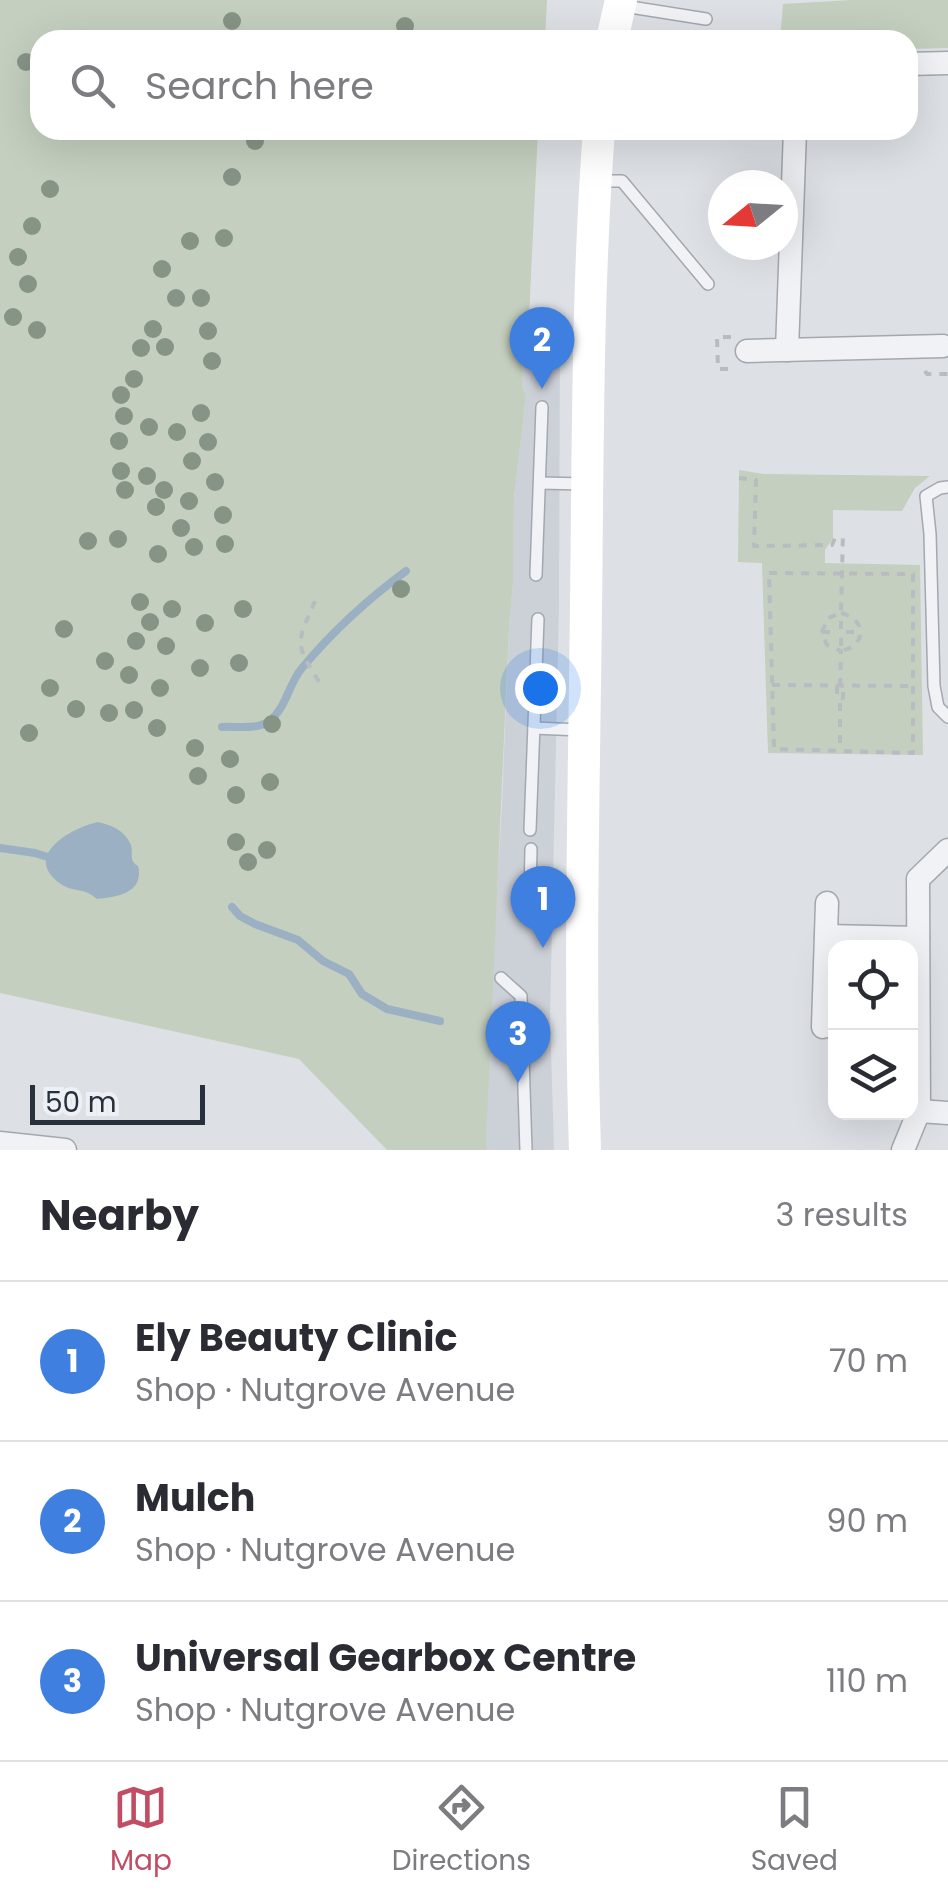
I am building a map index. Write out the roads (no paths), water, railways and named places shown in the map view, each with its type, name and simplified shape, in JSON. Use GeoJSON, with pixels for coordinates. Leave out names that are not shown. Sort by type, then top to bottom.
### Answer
{"type":"FeatureCollection","features":[{"type":"Feature","properties":{"kind":"main road"},"geometry":{"type":"LineString","coordinates":[[614,30],[620,3]]}},
{"type":"Feature","properties":{"kind":"main road"},"geometry":{"type":"LineString","coordinates":[[585,1150],[582,1050],[590,274],[598,140]]}},
{"type":"Feature","properties":{"kind":"street"},"geometry":{"type":"LineString","coordinates":[[918,64],[948,63]]}},
{"type":"Feature","properties":{"kind":"street"},"geometry":{"type":"LineString","coordinates":[[787,350],[795,140]]}},
{"type":"Feature","properties":{"kind":"street"},"geometry":{"type":"LineString","coordinates":[[746,351],[943,346]]}},
{"type":"Feature","properties":{"kind":"street"},"geometry":{"type":"LineString","coordinates":[[903,1150],[919,1111],[918,879],[948,850]]}},
{"type":"Feature","properties":{"kind":"street"},"geometry":{"type":"LineString","coordinates":[[823,1027],[826,903]]}},
{"type":"Feature","properties":{"kind":"street"},"geometry":{"type":"LineString","coordinates":[[826,936],[918,938]]}},
{"type":"Feature","properties":{"kind":"street"},"geometry":{"type":"LineString","coordinates":[[919,1111],[948,1112]]}},
{"type":"Feature","properties":{"kind":"street"},"geometry":{"type":"LineString","coordinates":[[0,1142],[65,1150]]}},
{"type":"Feature","properties":{"kind":"lane"},"geometry":{"type":"LineString","coordinates":[[620,3],[706,19]]}},
{"type":"Feature","properties":{"kind":"lane"},"geometry":{"type":"LineString","coordinates":[[596,181],[622,181],[708,284]]}},
{"type":"Feature","properties":{"kind":"lane"},"geometry":{"type":"LineString","coordinates":[[536,575],[542,407]]}},
{"type":"Feature","properties":{"kind":"lane"},"geometry":{"type":"LineString","coordinates":[[540,482],[588,484]]}},
{"type":"Feature","properties":{"kind":"lane"},"geometry":{"type":"LineString","coordinates":[[948,488],[926,496],[934,686],[938,706],[948,717]]}},
{"type":"Feature","properties":{"kind":"lane"},"geometry":{"type":"LineString","coordinates":[[530,830],[538,618]]}},
{"type":"Feature","properties":{"kind":"lane"},"geometry":{"type":"LineString","coordinates":[[534,728],[585,730]]}},
{"type":"Feature","properties":{"kind":"lane"},"geometry":{"type":"LineString","coordinates":[[531,849],[530,895],[583,896]]}},
{"type":"Feature","properties":{"kind":"lane"},"geometry":{"type":"LineString","coordinates":[[501,978],[521,996],[526,1150]]}},
{"type":"Feature","properties":{"kind":"water"},"geometry":{"type":"Polygon","coordinates":[[[98,822],[117,829],[127,838],[139,873],[130,890],[97,899],[61,884],[50,874],[46,863],[54,845],[64,837],[98,822]]]}},
{"type":"Feature","properties":{"kind":"waterway"},"geometry":{"type":"LineString","coordinates":[[222,727],[253,727],[269,721],[314,654],[351,616],[406,571]]}},
{"type":"Feature","properties":{"kind":"waterway"},"geometry":{"type":"LineString","coordinates":[[0,848],[54,859]]}},
{"type":"Feature","properties":{"kind":"waterway"},"geometry":{"type":"LineString","coordinates":[[232,907],[255,924],[298,940],[323,961],[349,974],[362,994],[387,1009],[440,1021]]}},
{"type":"Feature","properties":{"kind":"place","name":"Mulch"},"geometry":{"type":"Point","coordinates":[542,389]}},
{"type":"Feature","properties":{"kind":"place","name":"Ely Beauty Clinic"},"geometry":{"type":"Point","coordinates":[543,948]}},
{"type":"Feature","properties":{"kind":"place","name":"Universal Gearbox Centre"},"geometry":{"type":"Point","coordinates":[518,1083]}}]}
